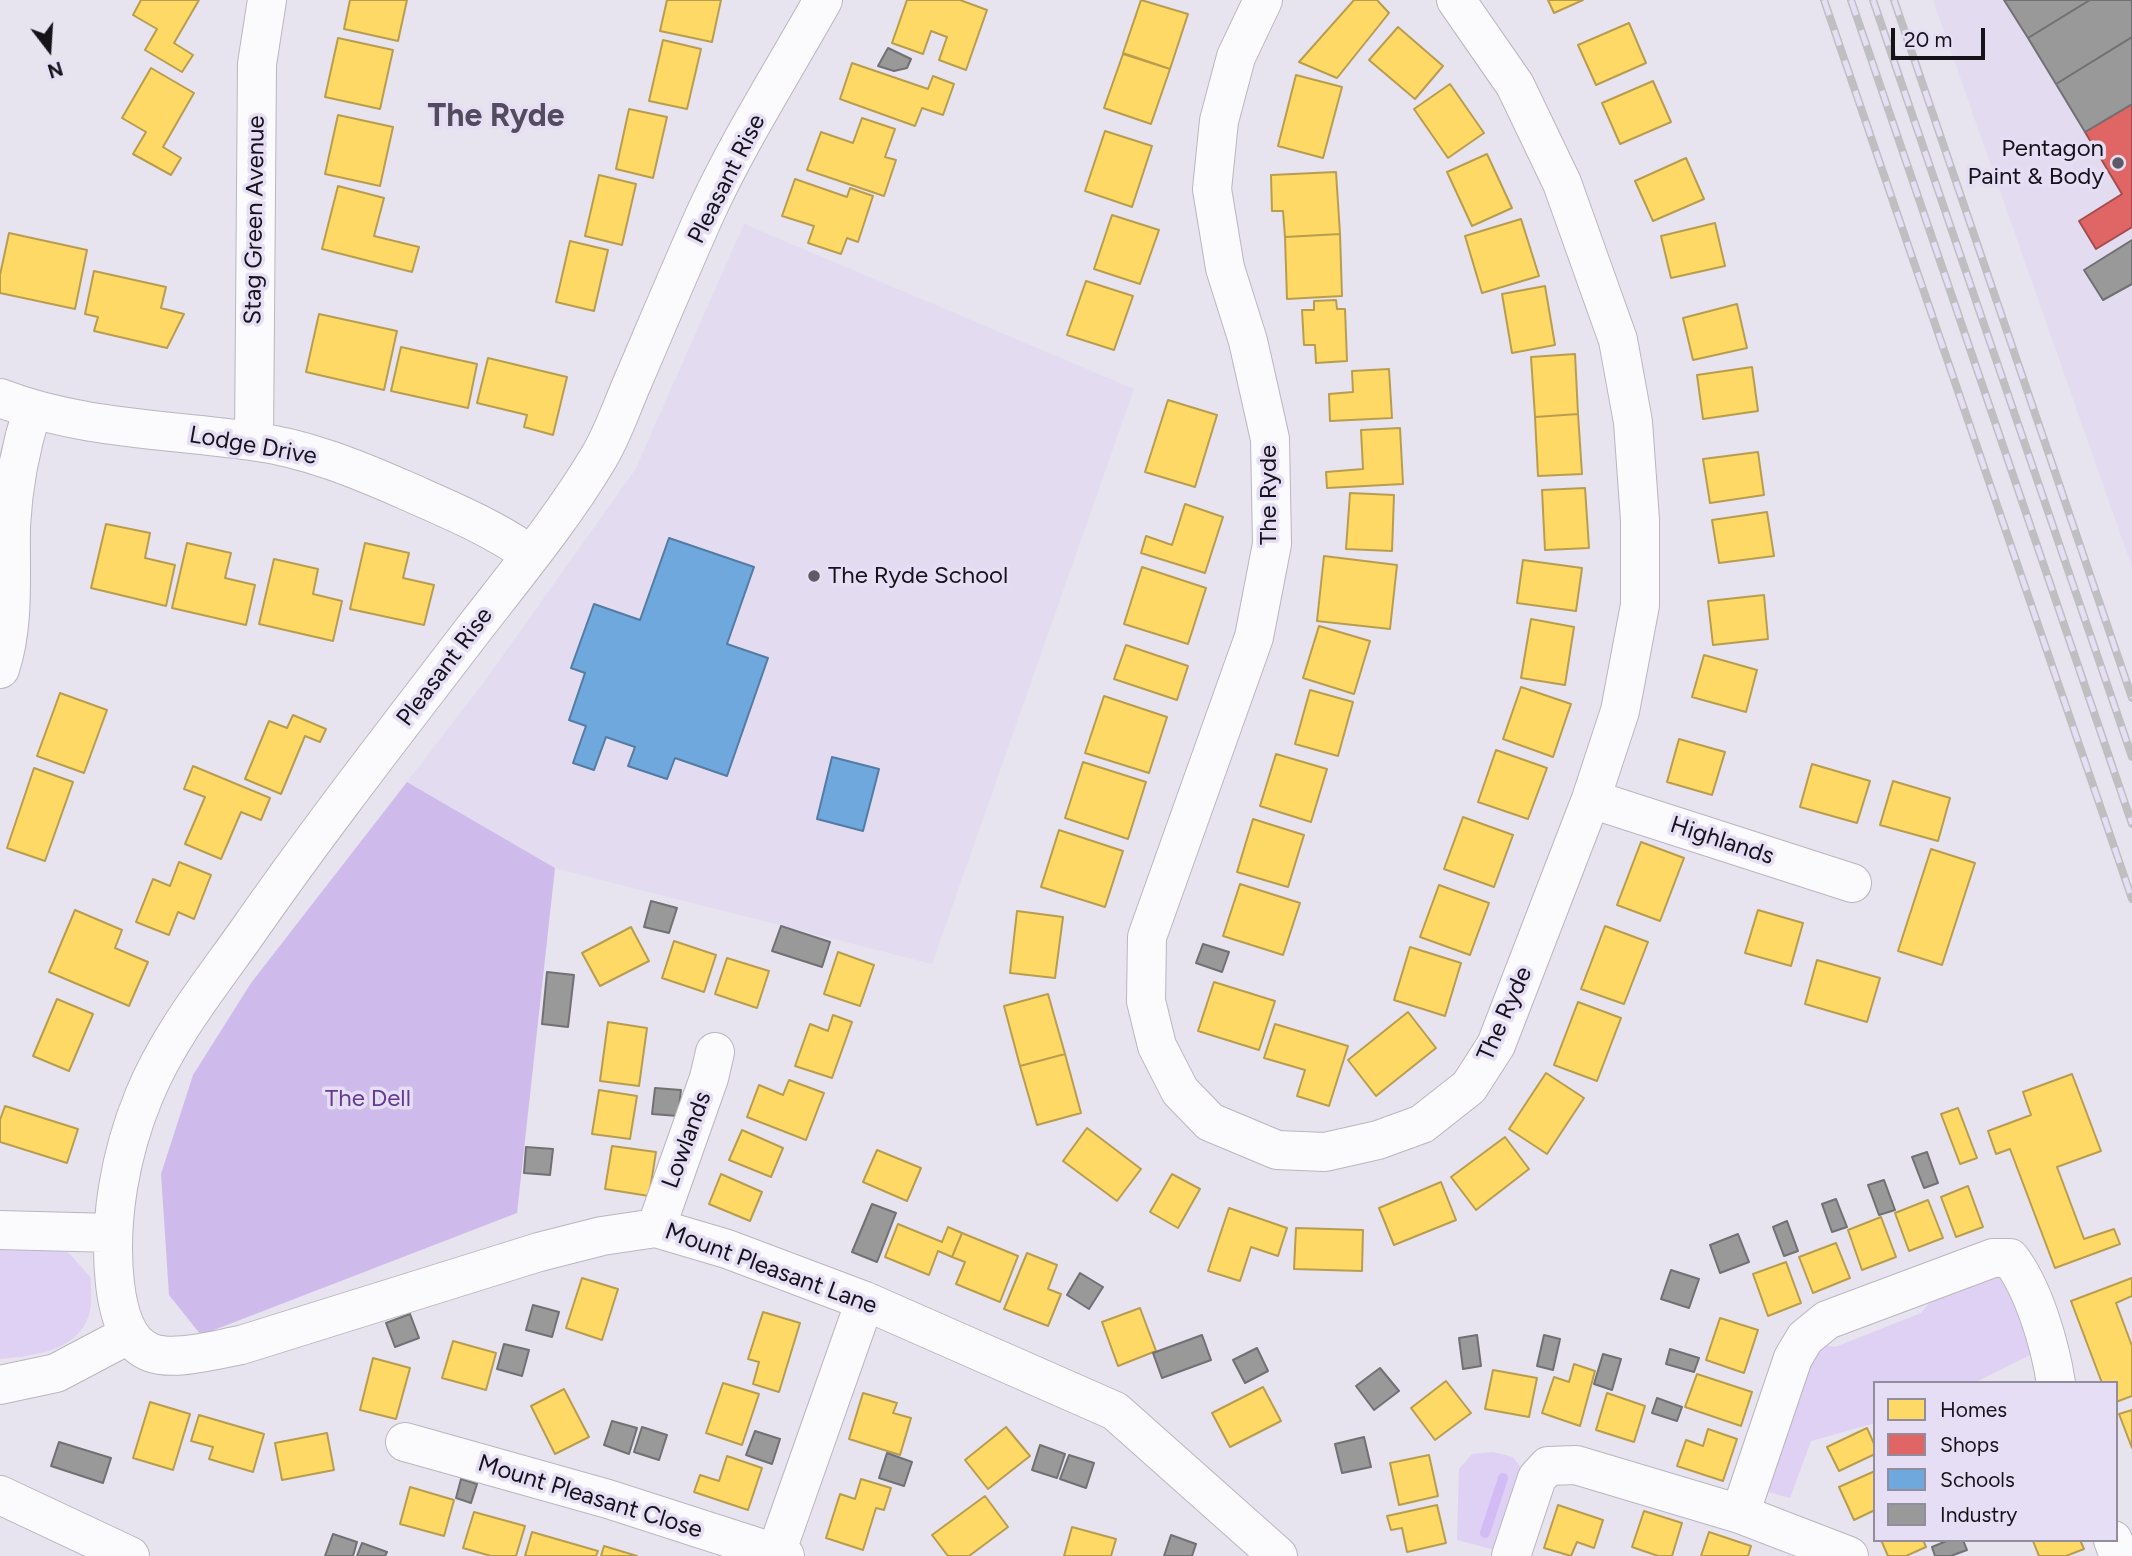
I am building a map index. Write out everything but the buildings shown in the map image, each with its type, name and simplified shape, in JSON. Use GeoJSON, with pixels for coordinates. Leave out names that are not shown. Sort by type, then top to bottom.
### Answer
{"type":"FeatureCollection","features":[{"type":"Feature","properties":{"kind":"main road","name":"Stag Green Avenue"},"geometry":{"type":"LineString","coordinates":[[254,441],[257,64],[267,0]]}},
{"type":"Feature","properties":{"kind":"main road","name":"Pleasant Rise"},"geometry":{"type":"LineString","coordinates":[[128,1335],[118,1310],[112,1233],[128,1142],[144,1097],[168,1046],[284,878],[530,554],[600,456],[709,206],[823,0]]}},
{"type":"Feature","properties":{"kind":"main road","name":"The Ryde"},"geometry":{"type":"LineString","coordinates":[[1263,0],[1236,57],[1219,121],[1213,189],[1225,268],[1248,341],[1270,439],[1272,544],[1254,637],[1147,937],[1146,1001],[1157,1045],[1180,1091],[1210,1122],[1277,1150],[1325,1152],[1378,1140],[1422,1124],[1469,1087],[1496,1045],[1591,799],[1620,711],[1640,605],[1640,520],[1633,422],[1618,340],[1562,183],[1515,85],[1456,0]]}},
{"type":"Feature","properties":{"kind":"main road","name":"Lodge Drive"},"geometry":{"type":"LineString","coordinates":[[16,405],[126,427],[254,441],[335,460],[491,527],[530,554]]}},
{"type":"Feature","properties":{"kind":"main road"},"geometry":{"type":"LineString","coordinates":[[0,669],[7,648],[11,522],[19,454],[16,405]]}},
{"type":"Feature","properties":{"kind":"main road","name":"Highlands"},"geometry":{"type":"LineString","coordinates":[[1591,799],[1853,883]]}},
{"type":"Feature","properties":{"kind":"main road","name":"Lowlands"},"geometry":{"type":"LineString","coordinates":[[656,1228],[709,1078],[715,1052]]}},
{"type":"Feature","properties":{"kind":"main road","name":"Mount Pleasant Lane"},"geometry":{"type":"LineString","coordinates":[[128,1335],[138,1348],[153,1354],[201,1353],[241,1345],[539,1252],[602,1236],[656,1228],[727,1249],[865,1301],[1115,1411],[1278,1556]]}},
{"type":"Feature","properties":{"kind":"main road"},"geometry":{"type":"LineString","coordinates":[[0,1230],[112,1233]]}},
{"type":"Feature","properties":{"kind":"main road"},"geometry":{"type":"LineString","coordinates":[[1740,1514],[1793,1358],[1805,1338],[1827,1320],[1993,1258],[2010,1258],[2020,1271],[2051,1353],[2056,1381]]}},
{"type":"Feature","properties":{"kind":"main road","name":"Mount Pleasant Close"},"geometry":{"type":"LineString","coordinates":[[405,1441],[608,1499],[780,1555],[865,1301]]}},
{"type":"Feature","properties":{"kind":"main road"},"geometry":{"type":"LineString","coordinates":[[0,1385],[56,1373],[128,1335]]}},
{"type":"Feature","properties":{"kind":"main road"},"geometry":{"type":"LineString","coordinates":[[1511,1556],[1537,1478],[1548,1466],[1576,1465],[1740,1514],[1849,1556]]}},
{"type":"Feature","properties":{"kind":"main road"},"geometry":{"type":"LineString","coordinates":[[0,1495],[130,1556]]}},
{"type":"Feature","properties":{"kind":"shaded area"},"geometry":{"type":"Polygon","coordinates":[[[1933,0],[2132,0],[2132,567],[1933,0]]]}},
{"type":"Feature","properties":{"kind":"shaded area","name":"The Ryde School"},"geometry":{"type":"Polygon","coordinates":[[[744,224],[1134,389],[932,964],[555,868],[407,782],[484,682],[635,470],[744,224]]]}},
{"type":"Feature","properties":{"kind":"shaded area"},"geometry":{"type":"Polygon","coordinates":[[[0,1248],[67,1251],[91,1278],[90,1311],[77,1335],[54,1349],[0,1359],[0,1248]]]}},
{"type":"Feature","properties":{"kind":"shaded area"},"geometry":{"type":"Polygon","coordinates":[[[1995,1270],[2013,1278],[2036,1352],[1978,1381],[1873,1381],[1873,1424],[1811,1441],[1790,1498],[1765,1491],[1809,1359],[1823,1344],[1835,1347],[1921,1313],[1936,1295],[1995,1270]]]}},
{"type":"Feature","properties":{"kind":"shaded area"},"geometry":{"type":"Polygon","coordinates":[[[1493,1452],[1513,1457],[1524,1472],[1495,1550],[1457,1540],[1459,1469],[1472,1454],[1493,1452]]]}},
{"type":"Feature","properties":{"kind":"green space","name":"The Dell"},"geometry":{"type":"Polygon","coordinates":[[[407,782],[555,868],[517,1213],[201,1335],[169,1295],[161,1174],[193,1075],[251,983],[407,782]]]}},
{"type":"Feature","properties":{"kind":"waterway"},"geometry":{"type":"LineString","coordinates":[[1485,1533],[1503,1478]]}},
{"type":"Feature","properties":{"kind":"railway"},"geometry":{"type":"LineString","coordinates":[[1824,0],[2132,899]]}},
{"type":"Feature","properties":{"kind":"railway"},"geometry":{"type":"LineString","coordinates":[[1851,0],[2132,824]]}},
{"type":"Feature","properties":{"kind":"railway"},"geometry":{"type":"LineString","coordinates":[[1873,0],[2132,757]]}},
{"type":"Feature","properties":{"kind":"railway"},"geometry":{"type":"LineString","coordinates":[[1894,0],[2132,698]]}},
{"type":"Feature","properties":{"kind":"place","name":"Pentagon Paint & Body"},"geometry":{"type":"Point","coordinates":[2118,163]}},
{"type":"Feature","properties":{"kind":"place","name":"The Ryde School"},"geometry":{"type":"Point","coordinates":[814,576]}},
{"type":"Feature","properties":{"kind":"district","name":"The Ryde"},"geometry":{"type":"Point","coordinates":[496,117]}}]}
